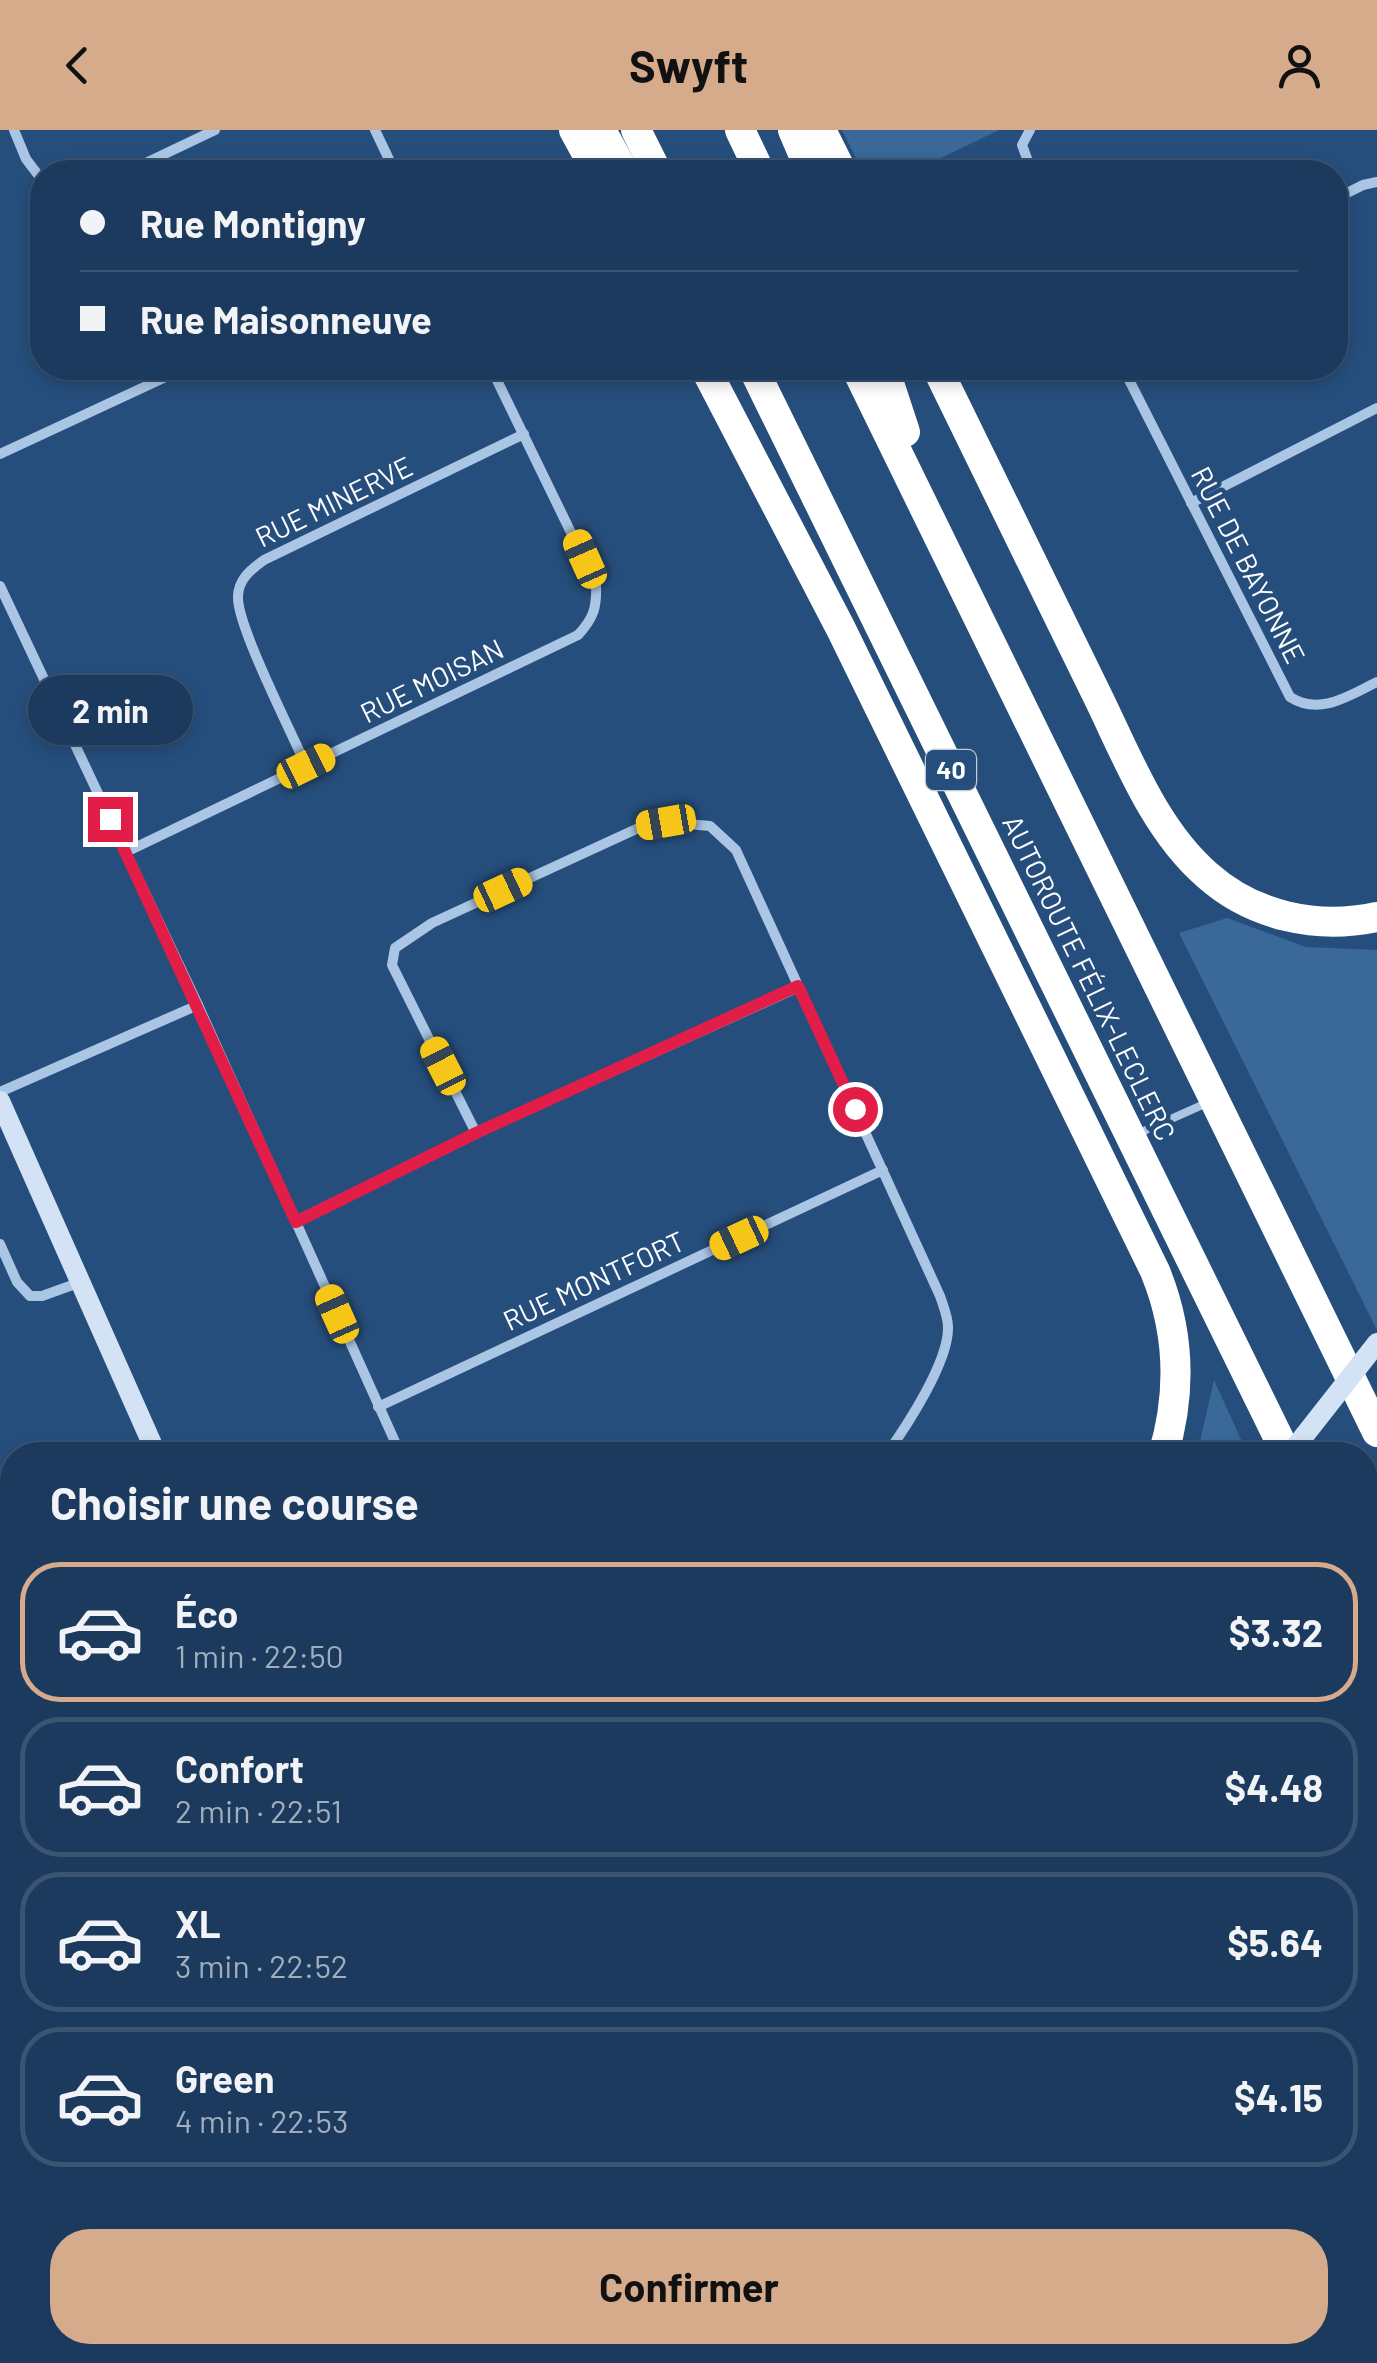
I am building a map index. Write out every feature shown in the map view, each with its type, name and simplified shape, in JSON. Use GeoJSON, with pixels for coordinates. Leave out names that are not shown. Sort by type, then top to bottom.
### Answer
{"type":"FeatureCollection","features":[{"type":"Feature","properties":{"kind":"highway"},"geometry":{"type":"LineString","coordinates":[[574,130],[590,160]]}},
{"type":"Feature","properties":{"kind":"highway"},"geometry":{"type":"LineString","coordinates":[[602,130],[618,160]]}},
{"type":"Feature","properties":{"kind":"highway"},"geometry":{"type":"LineString","coordinates":[[636,130],[651,160]]}},
{"type":"Feature","properties":{"kind":"highway"},"geometry":{"type":"LineString","coordinates":[[740,130],[754,160]]}},
{"type":"Feature","properties":{"kind":"highway"},"geometry":{"type":"LineString","coordinates":[[793,130],[805,160]]}},
{"type":"Feature","properties":{"kind":"highway"},"geometry":{"type":"LineString","coordinates":[[821,130],[836,160]]}},
{"type":"Feature","properties":{"kind":"highway"},"geometry":{"type":"LineString","coordinates":[[710,380],[841,630],[1161,1287],[1174,1339],[1177,1372],[1166,1442]]}},
{"type":"Feature","properties":{"kind":"highway"},"geometry":{"type":"LineString","coordinates":[[748,380],[807,475]]}},
{"type":"Feature","properties":{"kind":"highway","name":"AUTOROUTE FÉLIX-LECLERC"},"geometry":{"type":"LineString","coordinates":[[759,380],[1282,1442]]}},
{"type":"Feature","properties":{"kind":"highway"},"geometry":{"type":"LineString","coordinates":[[862,380],[1377,1432]]}},
{"type":"Feature","properties":{"kind":"highway"},"geometry":{"type":"LineString","coordinates":[[888,380],[940,539]]}},
{"type":"Feature","properties":{"kind":"highway"},"geometry":{"type":"LineString","coordinates":[[943,380],[1118,739],[1158,814],[1186,855],[1210,879],[1260,908],[1317,922],[1377,917]]}},
{"type":"Feature","properties":{"kind":"street"},"geometry":{"type":"LineString","coordinates":[[14,130],[30,164]]}},
{"type":"Feature","properties":{"kind":"street"},"geometry":{"type":"LineString","coordinates":[[151,160],[215,130]]}},
{"type":"Feature","properties":{"kind":"street"},"geometry":{"type":"LineString","coordinates":[[375,130],[389,160]]}},
{"type":"Feature","properties":{"kind":"street"},"geometry":{"type":"LineString","coordinates":[[1028,160],[1022,145],[1030,130]]}},
{"type":"Feature","properties":{"kind":"street"},"geometry":{"type":"LineString","coordinates":[[1348,192],[1377,182]]}},
{"type":"Feature","properties":{"kind":"street"},"geometry":{"type":"LineString","coordinates":[[0,454],[159,380]]}},
{"type":"Feature","properties":{"kind":"street"},"geometry":{"type":"LineString","coordinates":[[497,380],[524,434]]}},
{"type":"Feature","properties":{"kind":"street","name":"RUE DE BAYONNE"},"geometry":{"type":"LineString","coordinates":[[1129,380],[1290,697],[1302,705],[1318,708],[1377,682]]}},
{"type":"Feature","properties":{"kind":"street"},"geometry":{"type":"LineString","coordinates":[[1191,503],[1377,408]]}},
{"type":"Feature","properties":{"kind":"street","name":"RUE MOISAN"},"geometry":{"type":"LineString","coordinates":[[126,852],[578,635],[590,622],[597,605],[596,584],[524,434]]}},
{"type":"Feature","properties":{"kind":"street","name":"RUE MINERVE"},"geometry":{"type":"LineString","coordinates":[[306,766],[240,616],[239,586],[247,572],[264,560],[524,434]]}},
{"type":"Feature","properties":{"kind":"street"},"geometry":{"type":"LineString","coordinates":[[0,586],[198,1005],[394,1442]]}},
{"type":"Feature","properties":{"kind":"street"},"geometry":{"type":"LineString","coordinates":[[476,1133],[392,965],[396,948],[432,923],[645,825],[666,822],[710,826],[736,850],[940,1296],[948,1326],[944,1349],[894,1442]]}},
{"type":"Feature","properties":{"kind":"street"},"geometry":{"type":"LineString","coordinates":[[296,1222],[476,1133],[798,986]]}},
{"type":"Feature","properties":{"kind":"street"},"geometry":{"type":"LineString","coordinates":[[0,1092],[198,1005]]}},
{"type":"Feature","properties":{"kind":"street"},"geometry":{"type":"LineString","coordinates":[[0,1101],[5,1129],[82,1282],[151,1442]]}},
{"type":"Feature","properties":{"kind":"street","name":"RUE MONTFORT"},"geometry":{"type":"LineString","coordinates":[[378,1407],[883,1170]]}},
{"type":"Feature","properties":{"kind":"street"},"geometry":{"type":"LineString","coordinates":[[0,1244],[16,1282],[30,1296],[42,1296],[82,1282]]}},
{"type":"Feature","properties":{"kind":"street"},"geometry":{"type":"LineString","coordinates":[[1298,1442],[1377,1343]]}},
{"type":"Feature","properties":{"kind":"lane"},"geometry":{"type":"LineString","coordinates":[[1131,1137],[1214,1100]]}},
{"type":"Feature","properties":{"kind":"shaded area"},"geometry":{"type":"Polygon","coordinates":[[[842,130],[999,130],[937,160],[857,160],[842,130]]]}},
{"type":"Feature","properties":{"kind":"shaded area"},"geometry":{"type":"Polygon","coordinates":[[[1227,918],[1306,947],[1377,950],[1377,1330],[1179,933],[1227,918]]]}},
{"type":"Feature","properties":{"kind":"shaded area"},"geometry":{"type":"Polygon","coordinates":[[[1214,1380],[1242,1442],[1200,1442],[1214,1380]]]}},
{"type":"Feature","properties":{"kind":"route"},"geometry":{"type":"LineString","coordinates":[[110,819],[296,1222],[476,1133],[798,986],[855,1109]]}}]}
